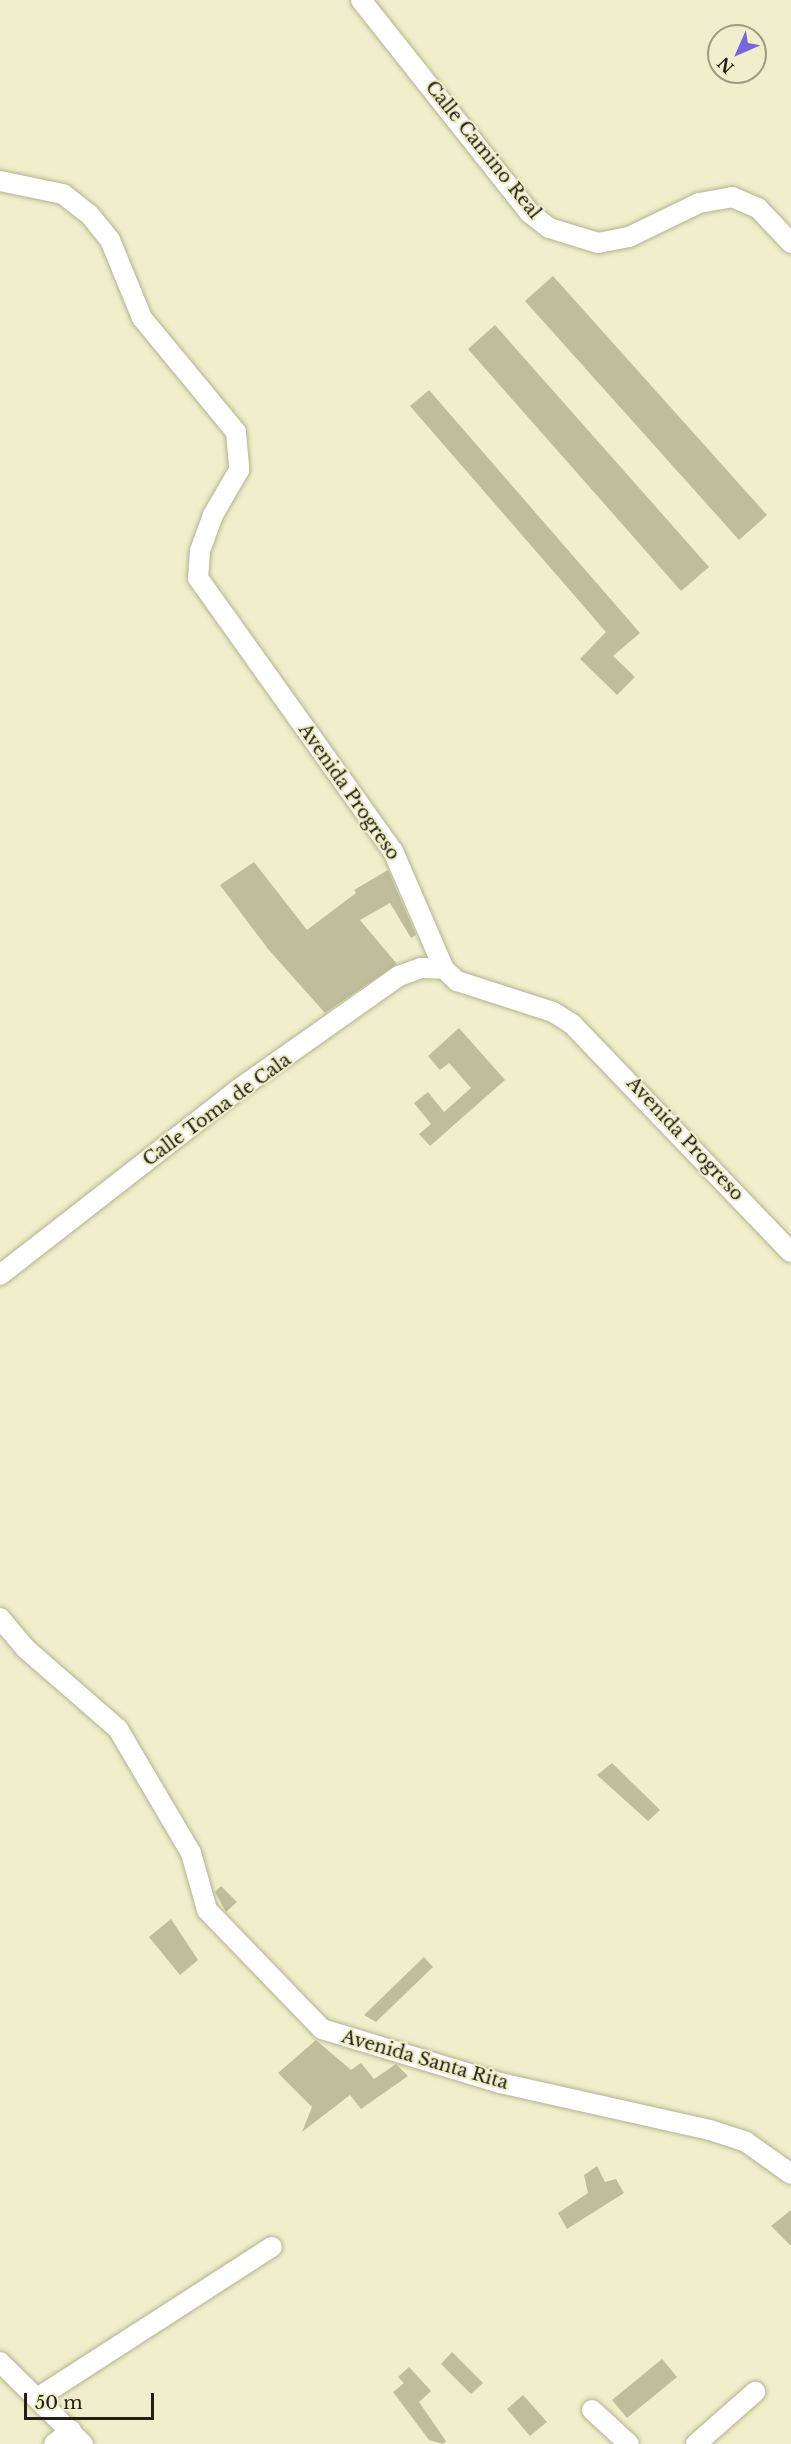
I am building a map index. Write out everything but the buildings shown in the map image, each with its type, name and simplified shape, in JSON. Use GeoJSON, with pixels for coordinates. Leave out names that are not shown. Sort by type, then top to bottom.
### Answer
{"type":"FeatureCollection","features":[{"type":"Feature","properties":{"kind":"street","name":"Calle Camino Real"},"geometry":{"type":"LineString","coordinates":[[361,0],[530,213],[549,228],[598,243],[629,237],[699,203],[732,197],[758,207],[791,243]]}},
{"type":"Feature","properties":{"kind":"street","name":"Avenida Progreso"},"geometry":{"type":"LineString","coordinates":[[0,181],[63,194],[89,214],[110,240],[142,318],[236,432],[239,470],[213,515],[200,551],[198,578],[393,851],[444,969],[457,981],[553,1012],[572,1024],[791,1252]]}},
{"type":"Feature","properties":{"kind":"street","name":"Calle Toma de Cala"},"geometry":{"type":"LineString","coordinates":[[0,1275],[236,1092],[399,976],[421,968],[444,969]]}},
{"type":"Feature","properties":{"kind":"street","name":"Avenida Santa Rita"},"geometry":{"type":"LineString","coordinates":[[0,1618],[26,1649],[118,1729],[191,1852],[207,1910],[322,2029],[500,2083],[710,2130],[746,2142],[791,2174]]}},
{"type":"Feature","properties":{"kind":"street"},"geometry":{"type":"LineString","coordinates":[[39,2397],[272,2247]]}},
{"type":"Feature","properties":{"kind":"street"},"geometry":{"type":"LineString","coordinates":[[0,2362],[39,2397],[77,2437],[54,2444]]}},
{"type":"Feature","properties":{"kind":"street"},"geometry":{"type":"LineString","coordinates":[[696,2444],[755,2392]]}},
{"type":"Feature","properties":{"kind":"street"},"geometry":{"type":"LineString","coordinates":[[592,2410],[629,2444]]}}]}
